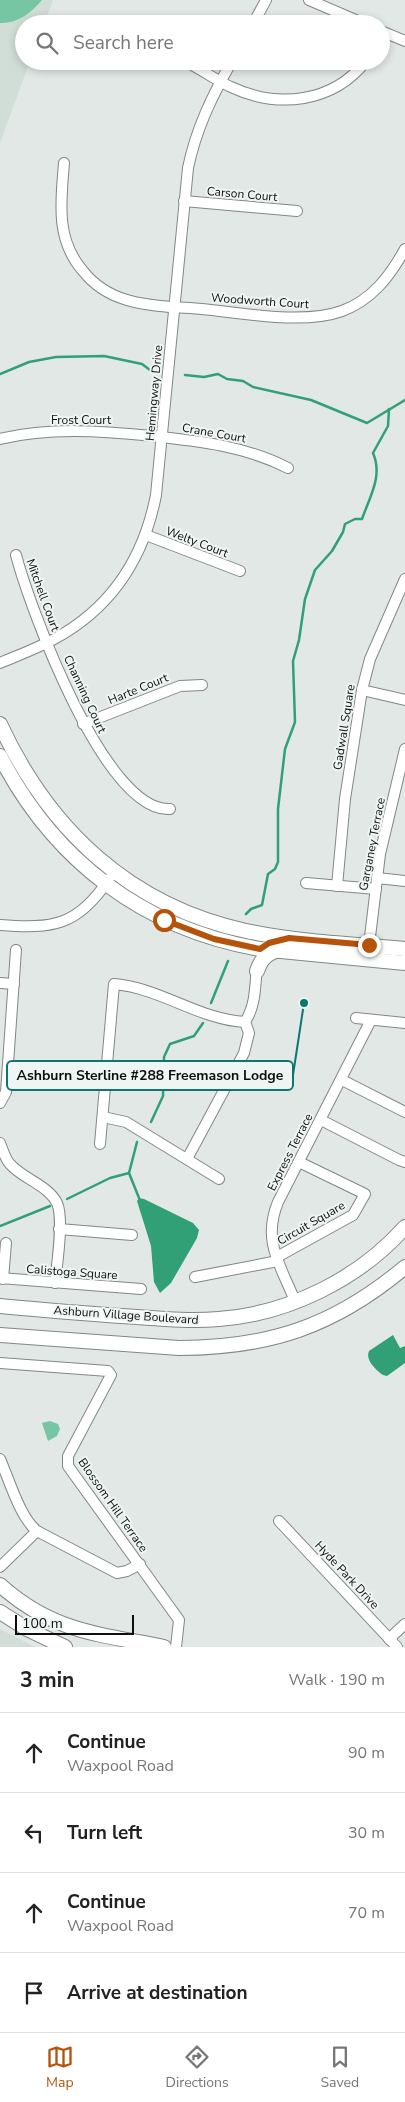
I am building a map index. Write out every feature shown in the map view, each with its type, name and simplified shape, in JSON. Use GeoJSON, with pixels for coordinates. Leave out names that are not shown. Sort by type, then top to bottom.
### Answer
{"type":"FeatureCollection","features":[{"type":"Feature","properties":{"kind":"main road"},"geometry":{"type":"LineString","coordinates":[[0,724],[18,761],[38,793],[72,834],[113,872],[155,898],[193,916],[239,930],[289,938],[405,949]]}},
{"type":"Feature","properties":{"kind":"main road"},"geometry":{"type":"LineString","coordinates":[[0,756],[18,788],[46,826],[105,884],[140,907],[181,927],[214,939],[260,949],[405,963]]}},
{"type":"Feature","properties":{"kind":"main road"},"geometry":{"type":"LineString","coordinates":[[260,949],[269,943],[289,938]]}},
{"type":"Feature","properties":{"kind":"main road"},"geometry":{"type":"LineString","coordinates":[[256,971],[266,954],[275,950]]}},
{"type":"Feature","properties":{"kind":"main road","name":"Ashburn Village Boulevard"},"geometry":{"type":"LineString","coordinates":[[0,1306],[175,1320],[197,1320],[254,1314],[295,1301],[327,1287],[381,1251],[405,1227]]}},
{"type":"Feature","properties":{"kind":"main road"},"geometry":{"type":"LineString","coordinates":[[0,1335],[178,1348],[206,1348],[257,1343],[302,1329],[326,1319],[370,1294],[405,1267]]}},
{"type":"Feature","properties":{"kind":"main road"},"geometry":{"type":"LineString","coordinates":[[0,1585],[30,1609],[60,1625],[94,1635],[164,1647]]}},
{"type":"Feature","properties":{"kind":"main road"},"geometry":{"type":"LineString","coordinates":[[0,1612],[26,1630],[65,1647]]}},
{"type":"Feature","properties":{"kind":"street"},"geometry":{"type":"LineString","coordinates":[[258,15],[266,0]]}},
{"type":"Feature","properties":{"kind":"street"},"geometry":{"type":"LineString","coordinates":[[309,0],[344,15]]}},
{"type":"Feature","properties":{"kind":"street"},"geometry":{"type":"LineString","coordinates":[[390,35],[405,41]]}},
{"type":"Feature","properties":{"kind":"street"},"geometry":{"type":"LineString","coordinates":[[199,70],[241,91],[264,98],[288,100],[308,98],[337,88],[358,70]]}},
{"type":"Feature","properties":{"kind":"street","name":"Hemingway Drive"},"geometry":{"type":"LineString","coordinates":[[0,663],[47,642],[81,622],[109,595],[126,574],[146,535],[156,495],[188,168],[206,109],[227,70]]}},
{"type":"Feature","properties":{"kind":"street","name":"Woodworth Court"},"geometry":{"type":"LineString","coordinates":[[64,162],[60,209],[61,223],[68,248],[82,270],[102,288],[115,296],[141,303],[301,318],[328,315],[356,304],[379,287],[389,276],[405,249]]}},
{"type":"Feature","properties":{"kind":"street","name":"Carson Court"},"geometry":{"type":"LineString","coordinates":[[184,201],[297,211]]}},
{"type":"Feature","properties":{"kind":"street","name":"Frost Court"},"geometry":{"type":"LineString","coordinates":[[0,439],[31,434],[80,431],[162,438]]}},
{"type":"Feature","properties":{"kind":"street","name":"Crane Court"},"geometry":{"type":"LineString","coordinates":[[162,438],[213,443],[237,448],[288,468]]}},
{"type":"Feature","properties":{"kind":"street","name":"Welty Court"},"geometry":{"type":"LineString","coordinates":[[146,535],[240,571]]}},
{"type":"Feature","properties":{"kind":"street","name":"Mitchell Court"},"geometry":{"type":"LineString","coordinates":[[16,555],[30,602],[47,642]]}},
{"type":"Feature","properties":{"kind":"street","name":"Gadwall Square"},"geometry":{"type":"LineString","coordinates":[[337,886],[346,800],[362,690],[370,659],[405,579]]}},
{"type":"Feature","properties":{"kind":"street","name":"Channing Court"},"geometry":{"type":"LineString","coordinates":[[47,642],[83,724],[110,765],[129,787],[151,805],[170,809]]}},
{"type":"Feature","properties":{"kind":"street","name":"Harte Court"},"geometry":{"type":"LineString","coordinates":[[83,724],[180,686],[202,685]]}},
{"type":"Feature","properties":{"kind":"street"},"geometry":{"type":"LineString","coordinates":[[362,690],[405,700]]}},
{"type":"Feature","properties":{"kind":"street","name":"Garganey Terrace"},"geometry":{"type":"LineString","coordinates":[[369,945],[380,854],[405,749]]}},
{"type":"Feature","properties":{"kind":"street"},"geometry":{"type":"LineString","coordinates":[[0,926],[41,927],[68,920],[90,903],[113,872]]}},
{"type":"Feature","properties":{"kind":"street"},"geometry":{"type":"LineString","coordinates":[[377,878],[405,881]]}},
{"type":"Feature","properties":{"kind":"street"},"geometry":{"type":"LineString","coordinates":[[306,883],[376,889]]}},
{"type":"Feature","properties":{"kind":"street"},"geometry":{"type":"LineString","coordinates":[[244,1022],[252,1012],[255,1000],[256,971],[260,949]]}},
{"type":"Feature","properties":{"kind":"street"},"geometry":{"type":"LineString","coordinates":[[0,1103],[6,1092],[16,950]]}},
{"type":"Feature","properties":{"kind":"street"},"geometry":{"type":"LineString","coordinates":[[0,984],[14,984]]}},
{"type":"Feature","properties":{"kind":"street"},"geometry":{"type":"LineString","coordinates":[[100,1144],[114,984],[142,988],[224,1020],[244,1022]]}},
{"type":"Feature","properties":{"kind":"street"},"geometry":{"type":"LineString","coordinates":[[356,1018],[405,1022]]}},
{"type":"Feature","properties":{"kind":"street","name":"Express Terrace"},"geometry":{"type":"LineString","coordinates":[[295,1301],[271,1236],[272,1218],[371,1020]]}},
{"type":"Feature","properties":{"kind":"street"},"geometry":{"type":"LineString","coordinates":[[187,1158],[244,1053],[250,1033],[244,1022]]}},
{"type":"Feature","properties":{"kind":"street"},"geometry":{"type":"LineString","coordinates":[[342,1080],[405,1112]]}},
{"type":"Feature","properties":{"kind":"street"},"geometry":{"type":"LineString","coordinates":[[103,1118],[126,1122],[187,1158],[218,1179]]}},
{"type":"Feature","properties":{"kind":"street"},"geometry":{"type":"LineString","coordinates":[[321,1120],[402,1161],[405,1170]]}},
{"type":"Feature","properties":{"kind":"street"},"geometry":{"type":"LineString","coordinates":[[0,1143],[4,1165],[47,1191],[53,1197],[59,1211],[55,1283]]}},
{"type":"Feature","properties":{"kind":"street","name":"Circuit Square"},"geometry":{"type":"LineString","coordinates":[[278,1259],[352,1214],[365,1194],[299,1162]]}},
{"type":"Feature","properties":{"kind":"street"},"geometry":{"type":"LineString","coordinates":[[59,1229],[132,1235]]}},
{"type":"Feature","properties":{"kind":"street"},"geometry":{"type":"LineString","coordinates":[[2,1279],[6,1243]]}},
{"type":"Feature","properties":{"kind":"street"},"geometry":{"type":"LineString","coordinates":[[195,1277],[278,1259]]}},
{"type":"Feature","properties":{"kind":"street","name":"Calistoga Square"},"geometry":{"type":"LineString","coordinates":[[2,1279],[142,1290]]}},
{"type":"Feature","properties":{"kind":"street","name":"Blossom Hill Terrace"},"geometry":{"type":"LineString","coordinates":[[0,1363],[108,1371],[111,1375],[68,1456],[68,1466],[180,1620],[176,1647]]}},
{"type":"Feature","properties":{"kind":"street","name":"Blossom Hill Terrace"},"geometry":{"type":"LineString","coordinates":[[0,1458],[30,1526],[117,1573],[127,1571],[140,1564]]}},
{"type":"Feature","properties":{"kind":"street","name":"Hyde Park Drive"},"geometry":{"type":"LineString","coordinates":[[278,1521],[397,1647]]}},
{"type":"Feature","properties":{"kind":"street"},"geometry":{"type":"LineString","coordinates":[[0,1567],[37,1531]]}},
{"type":"Feature","properties":{"kind":"street"},"geometry":{"type":"LineString","coordinates":[[389,1639],[405,1624]]}},
{"type":"Feature","properties":{"kind":"shaded area"},"geometry":{"type":"Polygon","coordinates":[[[0,0],[53,0],[47,15],[15,15],[15,70],[27,70],[0,143],[0,0]]]}},
{"type":"Feature","properties":{"kind":"shaded area"},"geometry":{"type":"Polygon","coordinates":[[[0,0],[42,0],[26,15],[15,15],[15,21],[0,23],[0,0]]]}},
{"type":"Feature","properties":{"kind":"shaded area"},"geometry":{"type":"Polygon","coordinates":[[[139,1198],[193,1223],[199,1230],[197,1238],[171,1283],[160,1293],[154,1282],[151,1246],[137,1201],[139,1198]]]}},
{"type":"Feature","properties":{"kind":"shaded area"},"geometry":{"type":"Polygon","coordinates":[[[393,1335],[400,1348],[405,1346],[405,1363],[387,1376],[374,1368],[368,1354],[369,1351],[393,1335]]]}},
{"type":"Feature","properties":{"kind":"shaded area"},"geometry":{"type":"Polygon","coordinates":[[[50,1421],[58,1424],[60,1429],[57,1436],[48,1441],[42,1423],[50,1421]]]}},
{"type":"Feature","properties":{"kind":"shaded area"},"geometry":{"type":"Polygon","coordinates":[[[0,1629],[35,1647],[0,1647],[0,1629]]]}},
{"type":"Feature","properties":{"kind":"waterway"},"geometry":{"type":"LineString","coordinates":[[0,374],[29,362],[56,357],[104,356],[142,364],[156,372]]}},
{"type":"Feature","properties":{"kind":"waterway"},"geometry":{"type":"LineString","coordinates":[[185,375],[204,377],[218,374],[227,379],[243,381],[253,387],[311,400],[367,423],[405,400]]}},
{"type":"Feature","properties":{"kind":"waterway"},"geometry":{"type":"LineString","coordinates":[[246,914],[251,909],[262,905],[268,874],[275,869],[278,862],[278,809],[285,749],[295,722],[293,661],[299,640],[305,599],[315,570],[332,551],[343,532],[345,524],[355,519],[362,519],[376,478],[376,461],[373,453],[388,426],[389,409]]}},
{"type":"Feature","properties":{"kind":"waterway"},"geometry":{"type":"LineString","coordinates":[[211,1003],[228,961]]}},
{"type":"Feature","properties":{"kind":"waterway"},"geometry":{"type":"LineString","coordinates":[[151,1122],[163,1096],[164,1057],[170,1044],[194,1036],[203,1023]]}},
{"type":"Feature","properties":{"kind":"waterway"},"geometry":{"type":"LineString","coordinates":[[137,1142],[129,1173],[139,1198]]}},
{"type":"Feature","properties":{"kind":"waterway"},"geometry":{"type":"LineString","coordinates":[[67,1199],[110,1178],[129,1173]]}},
{"type":"Feature","properties":{"kind":"waterway"},"geometry":{"type":"LineString","coordinates":[[0,1226],[50,1206]]}},
{"type":"Feature","properties":{"kind":"place","name":"Ashburn Sterline #288 Freemason Lodge"},"geometry":{"type":"Point","coordinates":[304,1003]}},
{"type":"Feature","properties":{"kind":"route"},"geometry":{"type":"LineString","coordinates":[[164,920],[214,939],[260,949],[269,943],[289,938],[369,945]]}}]}
